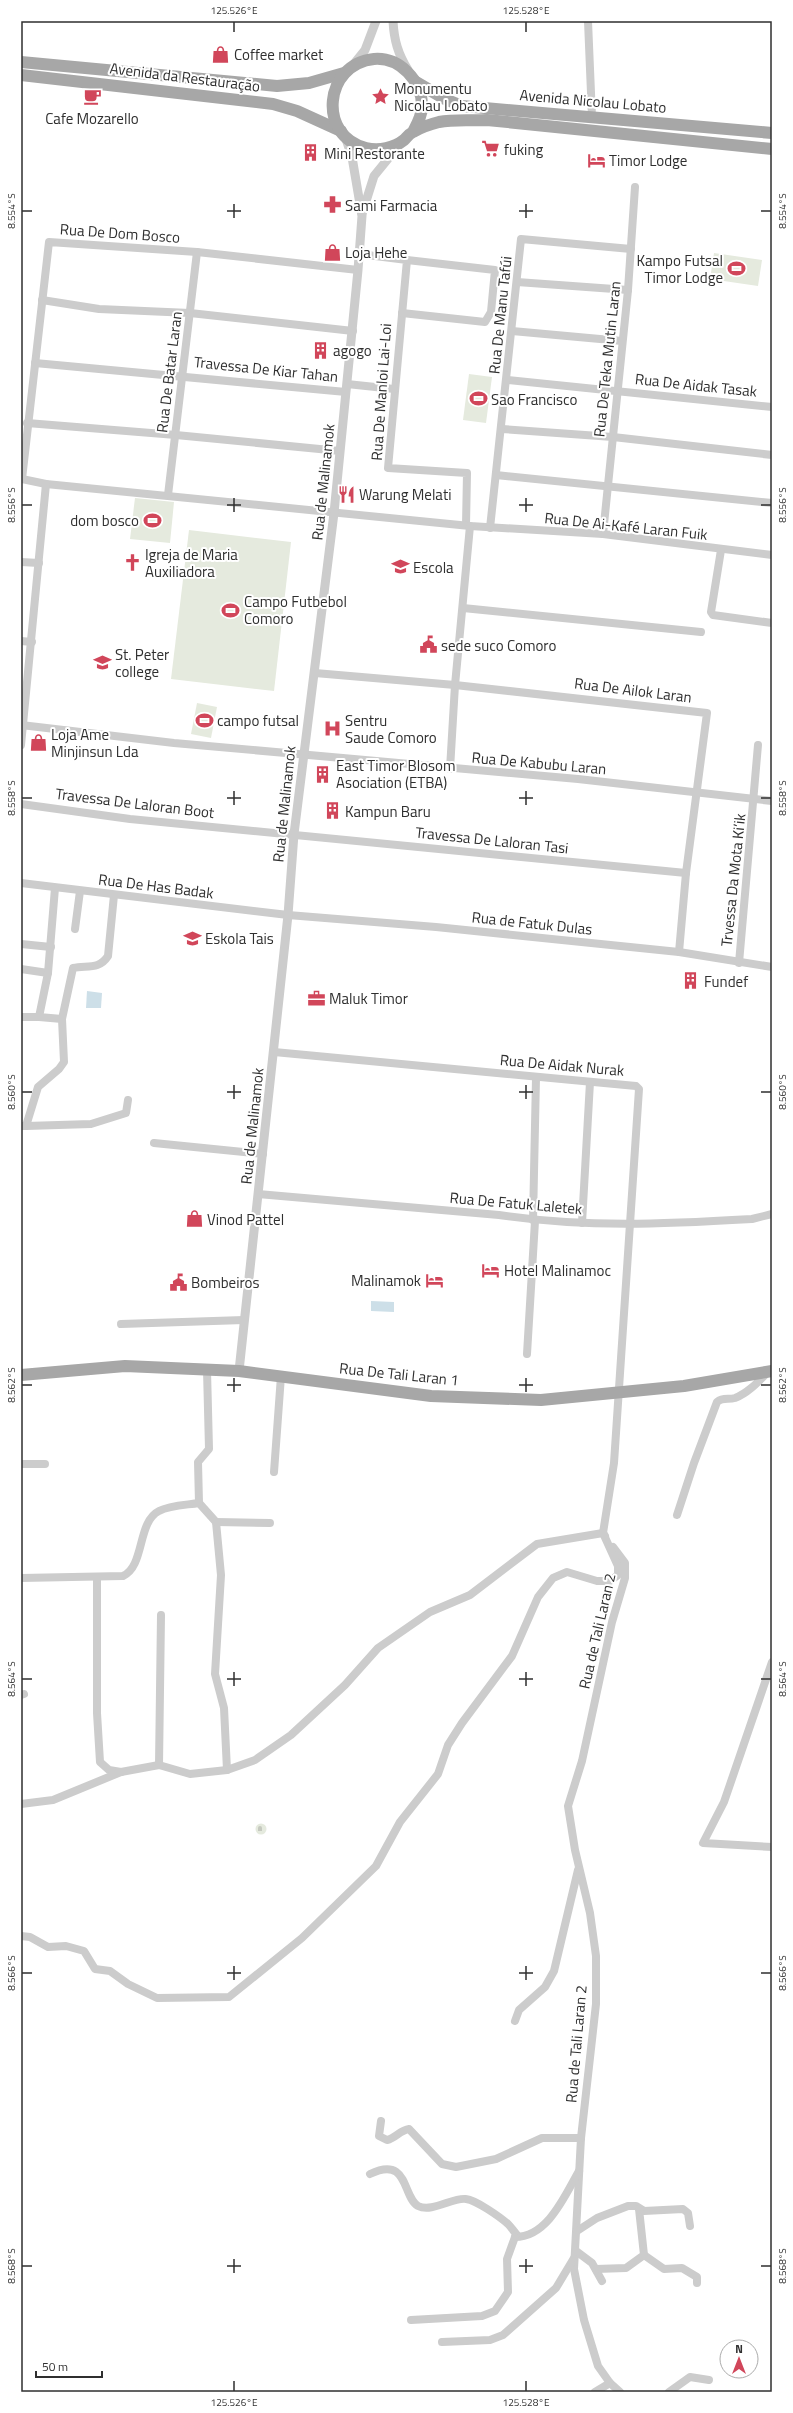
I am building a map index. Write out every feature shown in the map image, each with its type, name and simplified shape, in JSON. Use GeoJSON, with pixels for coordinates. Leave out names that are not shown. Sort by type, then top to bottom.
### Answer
{"type":"FeatureCollection","features":[{"type":"Feature","properties":{"kind":"main road"},"geometry":{"type":"LineString","coordinates":[[375,59],[399,65],[408,72],[416,82],[421,94],[422,107],[419,120],[413,132],[402,141],[391,147],[379,149],[355,143],[343,134],[333,114],[332,96],[336,84],[348,70],[363,61],[375,59]]}},
{"type":"Feature","properties":{"kind":"main road","name":"Avenida da Restauração"},"geometry":{"type":"LineString","coordinates":[[21,62],[277,86],[309,83],[348,70]]}},
{"type":"Feature","properties":{"kind":"main road","name":"Avenida da Restauração"},"geometry":{"type":"LineString","coordinates":[[21,75],[273,104],[297,111],[343,134]]}},
{"type":"Feature","properties":{"kind":"main road","name":"Avenida Nicolau Lobato"},"geometry":{"type":"LineString","coordinates":[[416,82],[445,99],[462,106],[772,134]]}},
{"type":"Feature","properties":{"kind":"main road","name":"Avenida Nicolau Lobato"},"geometry":{"type":"LineString","coordinates":[[413,132],[440,122],[487,120],[772,149]]}},
{"type":"Feature","properties":{"kind":"main road","name":"Rua De Tali Laran 1"},"geometry":{"type":"LineString","coordinates":[[21,1376],[125,1366],[239,1371],[431,1396],[541,1400],[684,1386],[770,1371]]}},
{"type":"Feature","properties":{"kind":"street"},"geometry":{"type":"LineString","coordinates":[[348,70],[365,50],[376,21]]}},
{"type":"Feature","properties":{"kind":"street"},"geometry":{"type":"LineString","coordinates":[[393,21],[396,46],[408,72]]}},
{"type":"Feature","properties":{"kind":"street"},"geometry":{"type":"LineString","coordinates":[[588,21],[592,117]]}},
{"type":"Feature","properties":{"kind":"street"},"geometry":{"type":"LineString","coordinates":[[343,134],[352,157],[362,216]]}},
{"type":"Feature","properties":{"kind":"street"},"geometry":{"type":"LineString","coordinates":[[362,216],[374,176],[402,141]]}},
{"type":"Feature","properties":{"kind":"street","name":"Rua De Teka Mutin Laran"},"geometry":{"type":"LineString","coordinates":[[603,534],[628,290],[635,187]]}},
{"type":"Feature","properties":{"kind":"street","name":"Rua de Malinamok"},"geometry":{"type":"LineString","coordinates":[[239,1371],[274,1052],[288,915],[294,834],[334,513],[347,388],[362,216]]}},
{"type":"Feature","properties":{"kind":"street","name":"Rua De Manu Tafúi"},"geometry":{"type":"LineString","coordinates":[[490,528],[522,239],[631,249]]}},
{"type":"Feature","properties":{"kind":"street","name":"Rua De Dom Bosco"},"geometry":{"type":"LineString","coordinates":[[334,513],[168,495],[46,484],[21,479],[49,242],[197,252],[358,270]]}},
{"type":"Feature","properties":{"kind":"street","name":"Rua De Batar Laran"},"geometry":{"type":"LineString","coordinates":[[168,495],[197,252]]}},
{"type":"Feature","properties":{"kind":"street"},"geometry":{"type":"LineString","coordinates":[[359,254],[495,270],[491,312],[485,322],[402,313]]}},
{"type":"Feature","properties":{"kind":"street","name":"Rua De Manloi Lai-Loi"},"geometry":{"type":"LineString","coordinates":[[407,260],[394,389],[388,468],[467,473],[468,526]]}},
{"type":"Feature","properties":{"kind":"street"},"geometry":{"type":"LineString","coordinates":[[517,282],[628,290]]}},
{"type":"Feature","properties":{"kind":"street"},"geometry":{"type":"LineString","coordinates":[[42,300],[99,309],[190,313],[352,331]]}},
{"type":"Feature","properties":{"kind":"street"},"geometry":{"type":"LineString","coordinates":[[512,331],[622,341]]}},
{"type":"Feature","properties":{"kind":"street","name":"Travessa De Kiar Tahan"},"geometry":{"type":"LineString","coordinates":[[35,363],[347,388],[394,389]]}},
{"type":"Feature","properties":{"kind":"street","name":"Rua De Aidak Tasak"},"geometry":{"type":"LineString","coordinates":[[507,380],[772,407]]}},
{"type":"Feature","properties":{"kind":"street"},"geometry":{"type":"LineString","coordinates":[[27,423],[176,434],[340,451]]}},
{"type":"Feature","properties":{"kind":"street"},"geometry":{"type":"LineString","coordinates":[[502,429],[613,437],[772,455]]}},
{"type":"Feature","properties":{"kind":"street"},"geometry":{"type":"LineString","coordinates":[[496,475],[607,485],[772,503]]}},
{"type":"Feature","properties":{"kind":"street"},"geometry":{"type":"LineString","coordinates":[[21,745],[46,484]]}},
{"type":"Feature","properties":{"kind":"street","name":"Rua De Ai-Kafé Laran Fuik"},"geometry":{"type":"LineString","coordinates":[[334,513],[490,528],[603,534],[721,550],[772,555]]}},
{"type":"Feature","properties":{"kind":"street"},"geometry":{"type":"LineString","coordinates":[[450,769],[455,685],[463,608],[468,526]]}},
{"type":"Feature","properties":{"kind":"street"},"geometry":{"type":"LineString","coordinates":[[721,550],[711,612],[713,615],[772,623]]}},
{"type":"Feature","properties":{"kind":"street"},"geometry":{"type":"LineString","coordinates":[[21,562],[39,563]]}},
{"type":"Feature","properties":{"kind":"street"},"geometry":{"type":"LineString","coordinates":[[463,608],[701,632]]}},
{"type":"Feature","properties":{"kind":"street"},"geometry":{"type":"LineString","coordinates":[[21,641],[32,642]]}},
{"type":"Feature","properties":{"kind":"street","name":"Rua De Ailok Laran"},"geometry":{"type":"LineString","coordinates":[[315,673],[455,685],[707,713],[686,873],[679,952]]}},
{"type":"Feature","properties":{"kind":"street","name":"Rua De Kabubu Laran"},"geometry":{"type":"LineString","coordinates":[[22,725],[174,743],[450,769],[578,779],[696,794],[772,801]]}},
{"type":"Feature","properties":{"kind":"street","name":"Trvessa Da Mota Ki’ik"},"geometry":{"type":"LineString","coordinates":[[739,962],[758,745]]}},
{"type":"Feature","properties":{"kind":"street","name":"Travessa De Laloran Boot"},"geometry":{"type":"LineString","coordinates":[[21,804],[130,818],[294,834]]}},
{"type":"Feature","properties":{"kind":"street","name":"Travessa De Laloran Tasi"},"geometry":{"type":"LineString","coordinates":[[294,834],[686,873]]}},
{"type":"Feature","properties":{"kind":"street","name":"Rua De Has Badak"},"geometry":{"type":"LineString","coordinates":[[21,883],[288,915]]}},
{"type":"Feature","properties":{"kind":"street"},"geometry":{"type":"LineString","coordinates":[[38,1017],[48,973],[55,888]]}},
{"type":"Feature","properties":{"kind":"street"},"geometry":{"type":"LineString","coordinates":[[75,929],[80,891]]}},
{"type":"Feature","properties":{"kind":"street"},"geometry":{"type":"LineString","coordinates":[[114,895],[108,956],[104,962],[97,966],[73,968],[62,1019],[64,1062],[59,1069],[38,1088],[24,1126],[91,1124],[126,1113],[128,1100]]}},
{"type":"Feature","properties":{"kind":"street","name":"Rua de Fatuk Dulas"},"geometry":{"type":"LineString","coordinates":[[288,915],[451,929],[679,952],[772,968]]}},
{"type":"Feature","properties":{"kind":"street"},"geometry":{"type":"LineString","coordinates":[[21,944],[50,947]]}},
{"type":"Feature","properties":{"kind":"street"},"geometry":{"type":"LineString","coordinates":[[21,968],[48,973]]}},
{"type":"Feature","properties":{"kind":"street"},"geometry":{"type":"LineString","coordinates":[[21,1017],[62,1019]]}},
{"type":"Feature","properties":{"kind":"street","name":"Rua De Aidak Nurak"},"geometry":{"type":"LineString","coordinates":[[274,1052],[536,1078],[636,1086],[639,1089],[614,1463],[603,1533]]}},
{"type":"Feature","properties":{"kind":"street"},"geometry":{"type":"LineString","coordinates":[[527,1354],[534,1220],[536,1078]]}},
{"type":"Feature","properties":{"kind":"street"},"geometry":{"type":"LineString","coordinates":[[582,1223],[590,1082]]}},
{"type":"Feature","properties":{"kind":"street"},"geometry":{"type":"LineString","coordinates":[[154,1143],[262,1154]]}},
{"type":"Feature","properties":{"kind":"street","name":"Rua De Fatuk Laletek"},"geometry":{"type":"LineString","coordinates":[[258,1194],[499,1215],[534,1220],[630,1225],[752,1219],[772,1214]]}},
{"type":"Feature","properties":{"kind":"street"},"geometry":{"type":"LineString","coordinates":[[121,1324],[244,1320]]}},
{"type":"Feature","properties":{"kind":"street"},"geometry":{"type":"LineString","coordinates":[[207,1370],[209,1450],[198,1462],[199,1503],[216,1522],[221,1575],[216,1674],[224,1708],[227,1770]]}},
{"type":"Feature","properties":{"kind":"street"},"geometry":{"type":"LineString","coordinates":[[677,1515],[694,1463],[717,1402],[720,1399],[735,1398],[750,1389],[770,1371]]}},
{"type":"Feature","properties":{"kind":"street"},"geometry":{"type":"LineString","coordinates":[[274,1472],[281,1376]]}},
{"type":"Feature","properties":{"kind":"street"},"geometry":{"type":"LineString","coordinates":[[21,1464],[45,1464]]}},
{"type":"Feature","properties":{"kind":"street"},"geometry":{"type":"LineString","coordinates":[[21,1578],[97,1578],[123,1576],[130,1573],[135,1565],[140,1544],[156,1513],[163,1509],[199,1503]]}},
{"type":"Feature","properties":{"kind":"street"},"geometry":{"type":"LineString","coordinates":[[216,1522],[270,1523]]}},
{"type":"Feature","properties":{"kind":"street"},"geometry":{"type":"LineString","coordinates":[[21,1804],[54,1800],[121,1772],[159,1766],[190,1774],[227,1770],[255,1760],[291,1735],[345,1685],[378,1648],[430,1612],[470,1595],[537,1544],[603,1533],[618,1566],[618,1575],[610,1581],[597,1581],[568,1572],[553,1578],[538,1597],[512,1656],[462,1723],[448,1745],[438,1774],[400,1822],[376,1866],[302,1938],[229,1997],[157,1998],[128,1984],[110,1971],[95,1969],[84,1951],[66,1946],[48,1947],[30,1937],[21,1936]]}},
{"type":"Feature","properties":{"kind":"street","name":"Rua de Tali Laran 2"},"geometry":{"type":"LineString","coordinates":[[603,1533],[625,1563],[626,1578],[612,1622],[582,1761],[568,1806],[579,1867],[590,1913],[596,1956],[596,2004],[581,2138],[581,2168],[574,2269],[584,2320],[598,2366],[610,2384],[620,2392]]}},
{"type":"Feature","properties":{"kind":"street"},"geometry":{"type":"LineString","coordinates":[[97,1578],[97,1712],[100,1762],[109,1770],[121,1772]]}},
{"type":"Feature","properties":{"kind":"street"},"geometry":{"type":"LineString","coordinates":[[159,1766],[161,1615]]}},
{"type":"Feature","properties":{"kind":"street"},"geometry":{"type":"LineString","coordinates":[[772,1662],[724,1802],[703,1843],[772,1847]]}},
{"type":"Feature","properties":{"kind":"street"},"geometry":{"type":"LineString","coordinates":[[516,2021],[519,2010],[545,1987],[554,1971],[579,1867]]}},
{"type":"Feature","properties":{"kind":"street"},"geometry":{"type":"LineString","coordinates":[[381,2121],[379,2136],[387,2140],[393,2139],[404,2130],[409,2129],[442,2164],[456,2166],[496,2159],[542,2138],[581,2138]]}},
{"type":"Feature","properties":{"kind":"street"},"geometry":{"type":"LineString","coordinates":[[515,2237],[528,2236],[553,2215],[581,2168]]}},
{"type":"Feature","properties":{"kind":"street"},"geometry":{"type":"LineString","coordinates":[[370,2174],[376,2171],[392,2170],[398,2173],[414,2203],[420,2207],[447,2204],[463,2199],[473,2201],[501,2218],[518,2236],[515,2237],[507,2260],[508,2292],[495,2311],[482,2316],[411,2320]]}},
{"type":"Feature","properties":{"kind":"street"},"geometry":{"type":"LineString","coordinates":[[577,2231],[610,2212],[632,2206],[647,2211],[684,2209],[688,2213],[690,2226]]}},
{"type":"Feature","properties":{"kind":"street"},"geometry":{"type":"LineString","coordinates":[[639,2209],[644,2255],[664,2269],[682,2268],[696,2277],[697,2283]]}},
{"type":"Feature","properties":{"kind":"street"},"geometry":{"type":"LineString","coordinates":[[442,2342],[490,2340],[504,2335],[556,2288],[576,2253],[587,2259],[596,2269],[602,2281]]}},
{"type":"Feature","properties":{"kind":"street"},"geometry":{"type":"LineString","coordinates":[[596,2269],[626,2268],[644,2255]]}},
{"type":"Feature","properties":{"kind":"street"},"geometry":{"type":"LineString","coordinates":[[669,2392],[690,2377],[709,2380]]}},
{"type":"Feature","properties":{"kind":"street"},"geometry":{"type":"LineString","coordinates":[[595,2392],[610,2384]]}},
{"type":"Feature","properties":{"kind":"green space","name":"Kampo Futsal Timor Lodge"},"geometry":{"type":"Polygon","coordinates":[[[714,253],[762,260],[758,286],[710,279],[714,253]]]}},
{"type":"Feature","properties":{"kind":"green space","name":"Sao Francisco"},"geometry":{"type":"Polygon","coordinates":[[[469,374],[492,377],[486,423],[463,420],[469,374]]]}},
{"type":"Feature","properties":{"kind":"green space","name":"dom bosco"},"geometry":{"type":"Polygon","coordinates":[[[135,498],[174,502],[170,543],[130,539],[135,498]]]}},
{"type":"Feature","properties":{"kind":"green space","name":"Campo Futbebol Comoro"},"geometry":{"type":"Polygon","coordinates":[[[189,530],[291,542],[274,691],[171,679],[189,530]]]}},
{"type":"Feature","properties":{"kind":"green space","name":"campo futsal"},"geometry":{"type":"Polygon","coordinates":[[[197,703],[217,707],[211,738],[191,734],[197,703]]]}},
{"type":"Feature","properties":{"kind":"green space"},"geometry":{"type":"Polygon","coordinates":[[[261,1823],[265,1825],[267,1829],[265,1833],[261,1835],[257,1833],[255,1829],[257,1825],[261,1823]]]}},
{"type":"Feature","properties":{"kind":"shaded area"},"geometry":{"type":"Polygon","coordinates":[[[87,991],[102,993],[101,1008],[86,1008],[87,991]]]}},
{"type":"Feature","properties":{"kind":"shaded area"},"geometry":{"type":"Polygon","coordinates":[[[371,1301],[394,1302],[394,1312],[371,1311],[371,1301]]]}},
{"type":"Feature","properties":{"kind":"place","name":"Coffee market"},"geometry":{"type":"Point","coordinates":[221,54]}},
{"type":"Feature","properties":{"kind":"place","name":"Cafe Mozarello"},"geometry":{"type":"Point","coordinates":[92,97]}},
{"type":"Feature","properties":{"kind":"place","name":"Monumentu Nicolau Lobato"},"geometry":{"type":"Point","coordinates":[381,97]}},
{"type":"Feature","properties":{"kind":"place","name":"fuking"},"geometry":{"type":"Point","coordinates":[491,149]}},
{"type":"Feature","properties":{"kind":"place","name":"Mini Restorante"},"geometry":{"type":"Point","coordinates":[311,153]}},
{"type":"Feature","properties":{"kind":"place","name":"Timor Lodge"},"geometry":{"type":"Point","coordinates":[596,160]}},
{"type":"Feature","properties":{"kind":"place","name":"Sami Farmacia"},"geometry":{"type":"Point","coordinates":[332,205]}},
{"type":"Feature","properties":{"kind":"place","name":"Loja Hehe"},"geometry":{"type":"Point","coordinates":[332,252]}},
{"type":"Feature","properties":{"kind":"place","name":"Kampo Futsal Timor Lodge"},"geometry":{"type":"Point","coordinates":[736,269]}},
{"type":"Feature","properties":{"kind":"place","name":"agogo"},"geometry":{"type":"Point","coordinates":[320,350]}},
{"type":"Feature","properties":{"kind":"place","name":"Sao Francisco"},"geometry":{"type":"Point","coordinates":[478,399]}},
{"type":"Feature","properties":{"kind":"place","name":"Warung Melati"},"geometry":{"type":"Point","coordinates":[346,494]}},
{"type":"Feature","properties":{"kind":"place","name":"dom bosco"},"geometry":{"type":"Point","coordinates":[152,520]}},
{"type":"Feature","properties":{"kind":"place","name":"Igreja de Maria Auxiliadora"},"geometry":{"type":"Point","coordinates":[132,563]}},
{"type":"Feature","properties":{"kind":"place","name":"Escola"},"geometry":{"type":"Point","coordinates":[400,567]}},
{"type":"Feature","properties":{"kind":"place","name":"Campo Futbebol Comoro"},"geometry":{"type":"Point","coordinates":[231,610]}},
{"type":"Feature","properties":{"kind":"place","name":"sede suco Comoro"},"geometry":{"type":"Point","coordinates":[428,645]}},
{"type":"Feature","properties":{"kind":"place","name":"St. Peter college"},"geometry":{"type":"Point","coordinates":[102,663]}},
{"type":"Feature","properties":{"kind":"place","name":"campo futsal"},"geometry":{"type":"Point","coordinates":[204,720]}},
{"type":"Feature","properties":{"kind":"place","name":"Sentru Saude Comoro"},"geometry":{"type":"Point","coordinates":[332,729]}},
{"type":"Feature","properties":{"kind":"place","name":"Loja Ame Minjinsun Lda"},"geometry":{"type":"Point","coordinates":[38,743]}},
{"type":"Feature","properties":{"kind":"place","name":"East Timor Blosom Asociation (ETBA)"},"geometry":{"type":"Point","coordinates":[323,774]}},
{"type":"Feature","properties":{"kind":"place","name":"Kampun Baru"},"geometry":{"type":"Point","coordinates":[332,811]}},
{"type":"Feature","properties":{"kind":"place","name":"Eskola Tais"},"geometry":{"type":"Point","coordinates":[192,938]}},
{"type":"Feature","properties":{"kind":"place","name":"Fundef"},"geometry":{"type":"Point","coordinates":[691,981]}},
{"type":"Feature","properties":{"kind":"place","name":"Maluk Timor"},"geometry":{"type":"Point","coordinates":[316,998]}},
{"type":"Feature","properties":{"kind":"place","name":"Vinod Pattel"},"geometry":{"type":"Point","coordinates":[194,1219]}},
{"type":"Feature","properties":{"kind":"place","name":"Hotel Malinamoc"},"geometry":{"type":"Point","coordinates":[491,1270]}},
{"type":"Feature","properties":{"kind":"place","name":"Malinamok"},"geometry":{"type":"Point","coordinates":[434,1280]}},
{"type":"Feature","properties":{"kind":"place","name":"Bombeiros"},"geometry":{"type":"Point","coordinates":[178,1282]}}]}
